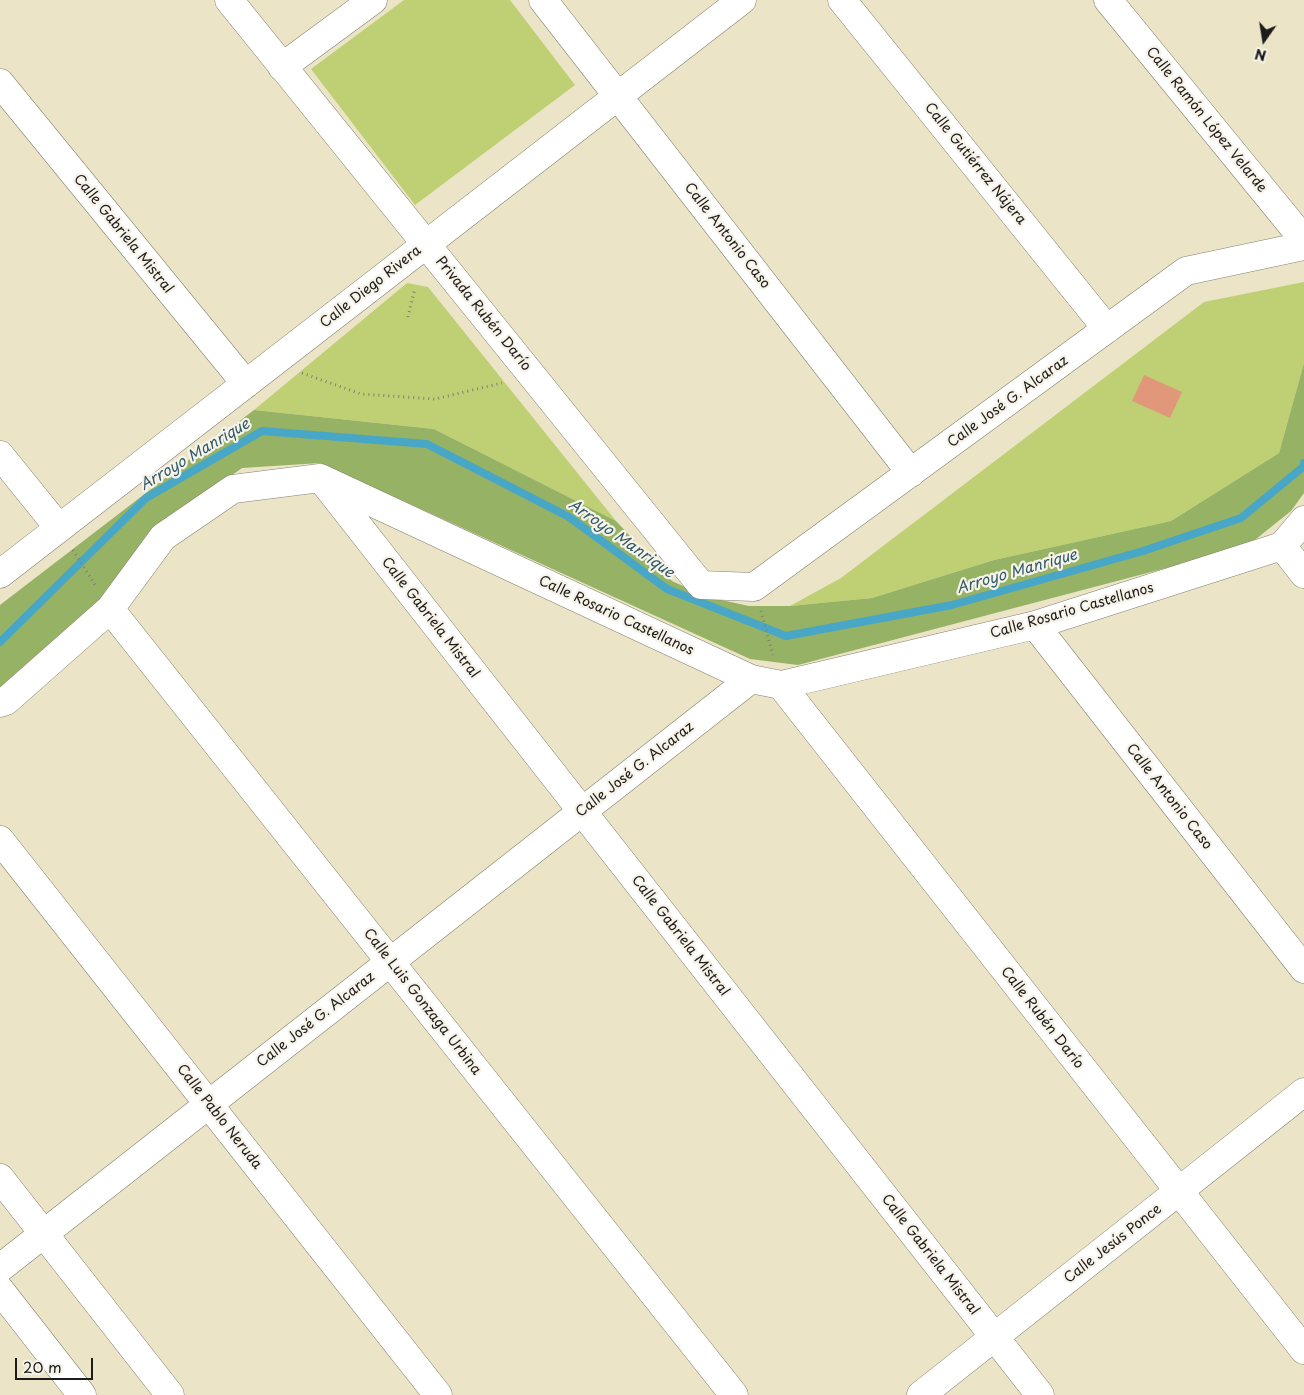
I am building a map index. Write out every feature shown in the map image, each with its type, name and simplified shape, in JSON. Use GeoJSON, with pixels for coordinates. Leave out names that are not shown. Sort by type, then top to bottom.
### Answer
{"type":"FeatureCollection","features":[{"type":"Feature","properties":{"kind":"street","name":"Privada Rubén Darío"},"geometry":{"type":"LineString","coordinates":[[229,0],[701,584],[727,586]]}},
{"type":"Feature","properties":{"kind":"street"},"geometry":{"type":"LineString","coordinates":[[282,67],[374,0]]}},
{"type":"Feature","properties":{"kind":"street","name":"Calle Antonio Caso"},"geometry":{"type":"LineString","coordinates":[[543,0],[911,473]]}},
{"type":"Feature","properties":{"kind":"street","name":"Calle Diego Rivera"},"geometry":{"type":"LineString","coordinates":[[0,574],[65,538],[246,384],[742,0]]}},
{"type":"Feature","properties":{"kind":"street","name":"Calle Gutiérrez Nájera"},"geometry":{"type":"LineString","coordinates":[[842,0],[1107,329]]}},
{"type":"Feature","properties":{"kind":"street","name":"Calle Ramón López Velarde"},"geometry":{"type":"LineString","coordinates":[[1108,0],[1304,240]]}},
{"type":"Feature","properties":{"kind":"street","name":"Calle Gabriela Mistral"},"geometry":{"type":"LineString","coordinates":[[4,95],[246,384]]}},
{"type":"Feature","properties":{"kind":"street","name":"Calle José G. Alcaraz"},"geometry":{"type":"LineString","coordinates":[[727,586],[754,587],[1186,271],[1304,246]]}},
{"type":"Feature","properties":{"kind":"street"},"geometry":{"type":"LineString","coordinates":[[0,455],[65,538]]}},
{"type":"Feature","properties":{"kind":"street"},"geometry":{"type":"LineString","coordinates":[[0,703],[6,701],[110,609],[163,538],[234,489],[320,478]]}},
{"type":"Feature","properties":{"kind":"street","name":"Calle Gabriela Mistral"},"geometry":{"type":"LineString","coordinates":[[320,478],[1040,1395]]}},
{"type":"Feature","properties":{"kind":"street","name":"Calle Rosario Castellanos"},"geometry":{"type":"LineString","coordinates":[[320,478],[751,679],[781,685],[1035,625],[1282,546]]}},
{"type":"Feature","properties":{"kind":"street"},"geometry":{"type":"LineString","coordinates":[[1304,520],[1282,546],[1304,574]]}},
{"type":"Feature","properties":{"kind":"street","name":"Calle Luis Gonzaga Urbina"},"geometry":{"type":"LineString","coordinates":[[110,609],[734,1395]]}},
{"type":"Feature","properties":{"kind":"street","name":"Calle Antonio Caso"},"geometry":{"type":"LineString","coordinates":[[1035,625],[1304,969]]}},
{"type":"Feature","properties":{"kind":"street","name":"Calle José G. Alcaraz"},"geometry":{"type":"LineString","coordinates":[[0,1268],[751,679]]}},
{"type":"Feature","properties":{"kind":"street","name":"Calle Rubén Darío"},"geometry":{"type":"LineString","coordinates":[[781,685],[1304,1350]]}},
{"type":"Feature","properties":{"kind":"street","name":"Calle Pablo Neruda"},"geometry":{"type":"LineString","coordinates":[[0,840],[438,1395]]}},
{"type":"Feature","properties":{"kind":"street","name":"Calle Jesús Ponce"},"geometry":{"type":"LineString","coordinates":[[921,1395],[1304,1092]]}},
{"type":"Feature","properties":{"kind":"street"},"geometry":{"type":"LineString","coordinates":[[0,1178],[170,1395]]}},
{"type":"Feature","properties":{"kind":"street"},"geometry":{"type":"LineString","coordinates":[[0,1290],[82,1395]]}},
{"type":"Feature","properties":{"kind":"path"},"geometry":{"type":"LineString","coordinates":[[273,363],[361,394],[434,400],[532,375]]}},
{"type":"Feature","properties":{"kind":"path"},"geometry":{"type":"LineString","coordinates":[[65,538],[90,577]]}},
{"type":"Feature","properties":{"kind":"path"},"geometry":{"type":"LineString","coordinates":[[760,609],[770,647]]}},
{"type":"Feature","properties":{"kind":"green space"},"geometry":{"type":"Polygon","coordinates":[[[404,0],[510,0],[575,85],[415,205],[311,69],[404,0]]]}},
{"type":"Feature","properties":{"kind":"green space"},"geometry":{"type":"Polygon","coordinates":[[[1304,282],[1304,363],[1279,453],[1171,521],[994,560],[872,598],[790,606],[841,578],[1204,302],[1304,282]]]}},
{"type":"Feature","properties":{"kind":"green space"},"geometry":{"type":"Polygon","coordinates":[[[407,283],[428,287],[616,521],[434,429],[254,410],[407,283]]]}},
{"type":"Feature","properties":{"kind":"green space"},"geometry":{"type":"Polygon","coordinates":[[[1304,363],[1304,493],[1291,511],[1246,547],[798,665],[750,659],[320,463],[242,468],[156,529],[94,607],[0,688],[0,605],[254,410],[434,429],[616,521],[672,581],[707,597],[749,606],[790,606],[872,598],[994,560],[1171,521],[1279,453],[1304,363]]]}},
{"type":"Feature","properties":{"kind":"building"},"geometry":{"type":"Polygon","coordinates":[[[1144,375],[1182,392],[1170,418],[1132,401],[1144,375]]]}},
{"type":"Feature","properties":{"kind":"waterway","name":"Arroyo Manrique"},"geometry":{"type":"LineString","coordinates":[[0,642],[146,498],[262,431],[427,444],[569,517],[667,589],[786,636],[952,605],[1143,551],[1241,518],[1303,467],[1304,463]]}}]}
